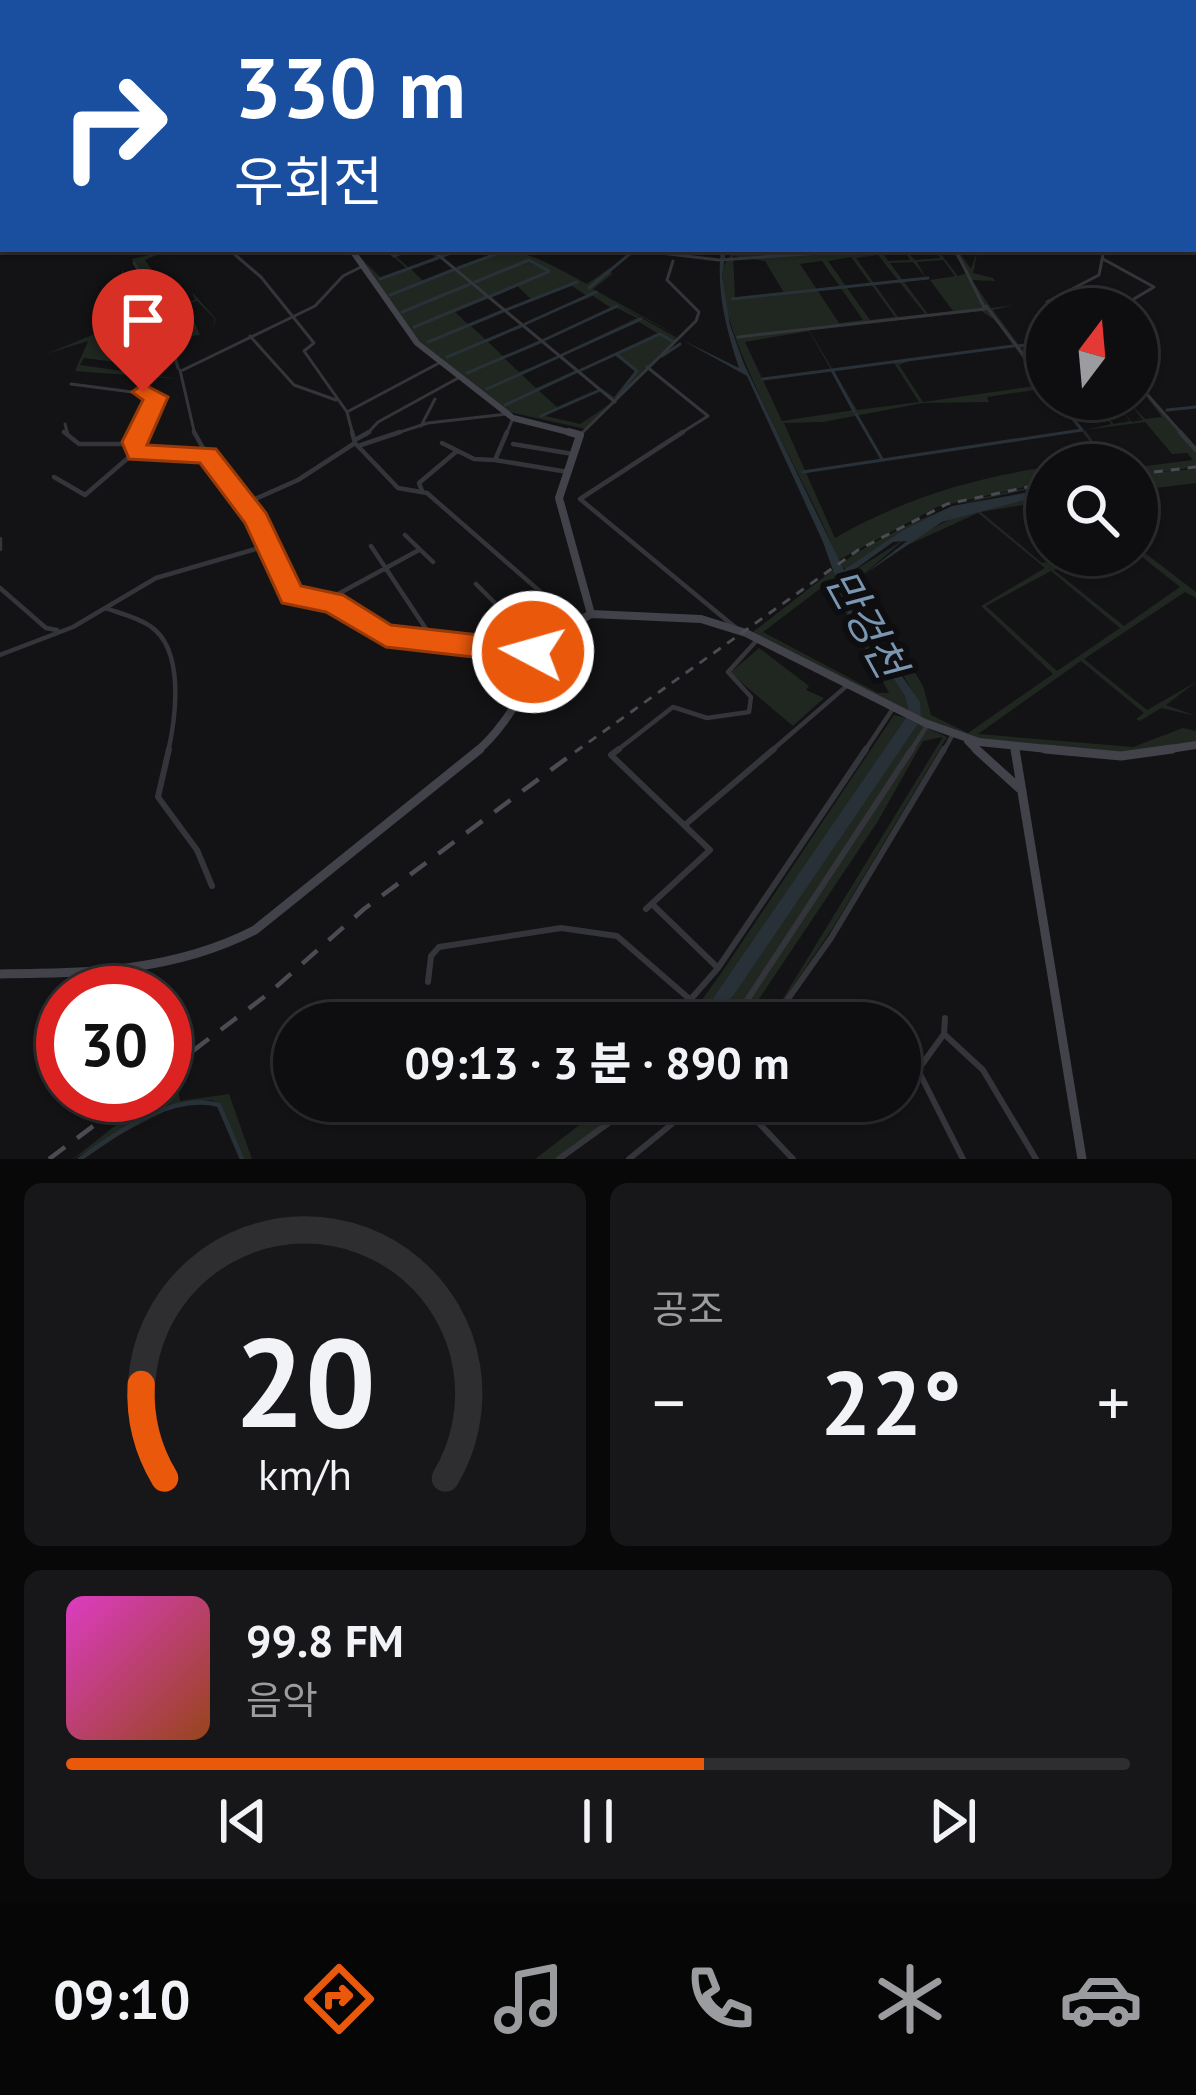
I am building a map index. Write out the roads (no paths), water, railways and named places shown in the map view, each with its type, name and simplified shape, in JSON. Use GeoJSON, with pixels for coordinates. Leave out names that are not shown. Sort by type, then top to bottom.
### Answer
{"type":"FeatureCollection","features":[{"type":"Feature","properties":{"kind":"street"},"geometry":{"type":"LineString","coordinates":[[353,252],[411,337],[510,416]]}},
{"type":"Feature","properties":{"kind":"street"},"geometry":{"type":"LineString","coordinates":[[435,252],[615,402]]}},
{"type":"Feature","properties":{"kind":"street"},"geometry":{"type":"LineString","coordinates":[[639,252],[674,261],[719,256],[778,260],[852,252]]}},
{"type":"Feature","properties":{"kind":"street"},"geometry":{"type":"LineString","coordinates":[[682,259],[685,252]]}},
{"type":"Feature","properties":{"kind":"street"},"geometry":{"type":"LineString","coordinates":[[957,252],[986,306],[1026,358]]}},
{"type":"Feature","properties":{"kind":"street"},"geometry":{"type":"LineString","coordinates":[[1074,288],[1099,275],[1104,252]]}},
{"type":"Feature","properties":{"kind":"street"},"geometry":{"type":"LineString","coordinates":[[233,253],[261,277],[314,343],[304,352],[347,412],[356,443],[398,488],[422,491]]}},
{"type":"Feature","properties":{"kind":"street"},"geometry":{"type":"LineString","coordinates":[[1103,259],[1152,288]]}},
{"type":"Feature","properties":{"kind":"street"},"geometry":{"type":"LineString","coordinates":[[592,614],[559,498],[580,435],[699,316],[667,280],[674,261]]}},
{"type":"Feature","properties":{"kind":"street"},"geometry":{"type":"LineString","coordinates":[[363,266],[341,274],[323,300],[250,336],[206,365],[182,370],[195,437],[245,503],[289,593],[327,600],[382,634],[548,651]]}},
{"type":"Feature","properties":{"kind":"street"},"geometry":{"type":"LineString","coordinates":[[738,337],[986,306]]}},
{"type":"Feature","properties":{"kind":"street"},"geometry":{"type":"LineString","coordinates":[[250,336],[269,366],[297,389],[336,400]]}},
{"type":"Feature","properties":{"kind":"street"},"geometry":{"type":"LineString","coordinates":[[347,412],[441,362]]}},
{"type":"Feature","properties":{"kind":"street"},"geometry":{"type":"LineString","coordinates":[[647,367],[708,416],[580,499],[736,628]]}},
{"type":"Feature","properties":{"kind":"street"},"geometry":{"type":"LineString","coordinates":[[245,503],[310,474],[460,377]]}},
{"type":"Feature","properties":{"kind":"street"},"geometry":{"type":"LineString","coordinates":[[70,384],[155,395],[134,444]]}},
{"type":"Feature","properties":{"kind":"street"},"geometry":{"type":"LineString","coordinates":[[421,426],[434,399]]}},
{"type":"Feature","properties":{"kind":"street"},"geometry":{"type":"LineString","coordinates":[[1158,407],[1196,450]]}},
{"type":"Feature","properties":{"kind":"street"},"geometry":{"type":"LineString","coordinates":[[356,443],[421,426],[510,416],[580,435]]}},
{"type":"Feature","properties":{"kind":"street"},"geometry":{"type":"LineString","coordinates":[[495,460],[510,416]]}},
{"type":"Feature","properties":{"kind":"street"},"geometry":{"type":"LineString","coordinates":[[64,424],[64,432],[77,444],[134,444]]}},
{"type":"Feature","properties":{"kind":"street"},"geometry":{"type":"LineString","coordinates":[[442,443],[495,460],[568,472]]}},
{"type":"Feature","properties":{"kind":"street"},"geometry":{"type":"LineString","coordinates":[[134,444],[140,454]]}},
{"type":"Feature","properties":{"kind":"street"},"geometry":{"type":"LineString","coordinates":[[513,444],[575,454]]}},
{"type":"Feature","properties":{"kind":"street"},"geometry":{"type":"LineString","coordinates":[[457,451],[419,483],[422,491],[574,614]]}},
{"type":"Feature","properties":{"kind":"street"},"geometry":{"type":"LineString","coordinates":[[54,476],[89,494],[102,487],[116,464],[140,454],[207,455]]}},
{"type":"Feature","properties":{"kind":"street"},"geometry":{"type":"LineString","coordinates":[[405,535],[433,562]]}},
{"type":"Feature","properties":{"kind":"street"},"geometry":{"type":"LineString","coordinates":[[0,539],[4,542],[0,549]]}},
{"type":"Feature","properties":{"kind":"street"},"geometry":{"type":"LineString","coordinates":[[0,656],[61,631],[156,578],[269,544]]}},
{"type":"Feature","properties":{"kind":"street"},"geometry":{"type":"LineString","coordinates":[[371,546],[434,641]]}},
{"type":"Feature","properties":{"kind":"street"},"geometry":{"type":"LineString","coordinates":[[327,600],[419,550]]}},
{"type":"Feature","properties":{"kind":"street"},"geometry":{"type":"LineString","coordinates":[[476,584],[500,608],[477,647]]}},
{"type":"Feature","properties":{"kind":"street"},"geometry":{"type":"LineString","coordinates":[[0,588],[46,628],[61,631]]}},
{"type":"Feature","properties":{"kind":"street"},"geometry":{"type":"LineString","coordinates":[[105,608],[153,627],[172,659],[176,718],[158,797],[164,812],[197,850],[212,886]]}},
{"type":"Feature","properties":{"kind":"street"},"geometry":{"type":"LineString","coordinates":[[533,652],[536,640],[574,614],[701,619],[758,639],[958,735],[1015,746],[1121,756],[1196,745]]}},
{"type":"Feature","properties":{"kind":"street"},"geometry":{"type":"LineString","coordinates":[[0,974],[163,968],[235,942],[349,859],[497,734],[548,651],[574,623],[592,614]]}},
{"type":"Feature","properties":{"kind":"street"},"geometry":{"type":"LineString","coordinates":[[718,968],[649,906],[710,850],[611,755],[674,707],[707,718],[749,712],[754,703],[729,677],[728,667],[758,639]]}},
{"type":"Feature","properties":{"kind":"street"},"geometry":{"type":"LineString","coordinates":[[686,824],[849,684]]}},
{"type":"Feature","properties":{"kind":"street"},"geometry":{"type":"LineString","coordinates":[[693,1002],[897,708]]}},
{"type":"Feature","properties":{"kind":"street"},"geometry":{"type":"LineString","coordinates":[[746,1002],[927,724]]}},
{"type":"Feature","properties":{"kind":"street"},"geometry":{"type":"LineString","coordinates":[[958,735],[1020,789]]}},
{"type":"Feature","properties":{"kind":"street"},"geometry":{"type":"LineString","coordinates":[[787,1002],[958,735]]}},
{"type":"Feature","properties":{"kind":"street"},"geometry":{"type":"LineString","coordinates":[[1015,746],[1082,1159]]}},
{"type":"Feature","properties":{"kind":"street"},"geometry":{"type":"LineString","coordinates":[[428,982],[431,956],[439,947],[561,928],[617,936],[691,1002]]}},
{"type":"Feature","properties":{"kind":"street"},"geometry":{"type":"LineString","coordinates":[[945,1018],[944,1034],[918,1070],[963,1159]]}},
{"type":"Feature","properties":{"kind":"street"},"geometry":{"type":"LineString","coordinates":[[944,1034],[982,1070],[1036,1159]]}},
{"type":"Feature","properties":{"kind":"street"},"geometry":{"type":"LineString","coordinates":[[559,1159],[610,1122]]}},
{"type":"Feature","properties":{"kind":"street"},"geometry":{"type":"LineString","coordinates":[[629,1159],[674,1122]]}},
{"type":"Feature","properties":{"kind":"street"},"geometry":{"type":"LineString","coordinates":[[759,1122],[793,1159]]}},
{"type":"Feature","properties":{"kind":"waterway"},"geometry":{"type":"LineString","coordinates":[[389,252],[394,256],[404,252]]}},
{"type":"Feature","properties":{"kind":"waterway"},"geometry":{"type":"LineString","coordinates":[[443,256],[453,252]]}},
{"type":"Feature","properties":{"kind":"waterway"},"geometry":{"type":"LineString","coordinates":[[458,268],[502,252]]}},
{"type":"Feature","properties":{"kind":"waterway"},"geometry":{"type":"LineString","coordinates":[[589,288],[632,252]]}},
{"type":"Feature","properties":{"kind":"waterway"},"geometry":{"type":"LineString","coordinates":[[380,279],[438,258]]}},
{"type":"Feature","properties":{"kind":"waterway"},"geometry":{"type":"LineString","coordinates":[[475,282],[529,260],[549,271]]}},
{"type":"Feature","properties":{"kind":"waterway"},"geometry":{"type":"LineString","coordinates":[[134,263],[159,303],[178,368]]}},
{"type":"Feature","properties":{"kind":"waterway"},"geometry":{"type":"LineString","coordinates":[[390,295],[453,270]]}},
{"type":"Feature","properties":{"kind":"waterway"},"geometry":{"type":"LineString","coordinates":[[491,296],[548,272]]}},
{"type":"Feature","properties":{"kind":"waterway"},"geometry":{"type":"LineString","coordinates":[[732,299],[928,278]]}},
{"type":"Feature","properties":{"kind":"waterway"},"geometry":{"type":"LineString","coordinates":[[506,310],[577,282]]}},
{"type":"Feature","properties":{"kind":"waterway"},"geometry":{"type":"LineString","coordinates":[[402,312],[470,284]]}},
{"type":"Feature","properties":{"kind":"waterway"},"geometry":{"type":"LineString","coordinates":[[525,324],[596,292]]}},
{"type":"Feature","properties":{"kind":"waterway"},"geometry":{"type":"LineString","coordinates":[[414,327],[487,297]]}},
{"type":"Feature","properties":{"kind":"waterway"},"geometry":{"type":"LineString","coordinates":[[544,340],[617,306]]}},
{"type":"Feature","properties":{"kind":"waterway"},"geometry":{"type":"LineString","coordinates":[[428,342],[503,311]]}},
{"type":"Feature","properties":{"kind":"waterway"},"geometry":{"type":"LineString","coordinates":[[562,355],[641,319]]}},
{"type":"Feature","properties":{"kind":"waterway"},"geometry":{"type":"LineString","coordinates":[[447,357],[521,326]]}},
{"type":"Feature","properties":{"kind":"waterway"},"geometry":{"type":"LineString","coordinates":[[616,354],[660,334],[674,342]]}},
{"type":"Feature","properties":{"kind":"waterway"},"geometry":{"type":"LineString","coordinates":[[467,373],[540,342]]}},
{"type":"Feature","properties":{"kind":"waterway"},"geometry":{"type":"LineString","coordinates":[[662,356],[680,344]]}},
{"type":"Feature","properties":{"kind":"waterway"},"geometry":{"type":"LineString","coordinates":[[1018,346],[1026,345]]}},
{"type":"Feature","properties":{"kind":"waterway"},"geometry":{"type":"LineString","coordinates":[[832,370],[1013,346]]}},
{"type":"Feature","properties":{"kind":"waterway"},"geometry":{"type":"LineString","coordinates":[[581,370],[616,354]]}},
{"type":"Feature","properties":{"kind":"waterway"},"geometry":{"type":"LineString","coordinates":[[616,354],[637,371],[617,397]]}},
{"type":"Feature","properties":{"kind":"waterway"},"geometry":{"type":"LineString","coordinates":[[487,389],[558,357]]}},
{"type":"Feature","properties":{"kind":"waterway"},"geometry":{"type":"LineString","coordinates":[[763,379],[832,370]]}},
{"type":"Feature","properties":{"kind":"waterway"},"geometry":{"type":"LineString","coordinates":[[832,370],[854,411]]}},
{"type":"Feature","properties":{"kind":"waterway"},"geometry":{"type":"LineString","coordinates":[[505,405],[576,372]]}},
{"type":"Feature","properties":{"kind":"waterway"},"geometry":{"type":"LineString","coordinates":[[541,416],[598,391]]}},
{"type":"Feature","properties":{"kind":"waterway"},"geometry":{"type":"LineString","coordinates":[[1167,410],[1196,407]]}},
{"type":"Feature","properties":{"kind":"waterway"},"geometry":{"type":"LineString","coordinates":[[856,414],[882,459]]}},
{"type":"Feature","properties":{"kind":"waterway"},"geometry":{"type":"LineString","coordinates":[[803,472],[1082,430],[1074,420]]}},
{"type":"Feature","properties":{"kind":"waterway"},"geometry":{"type":"LineString","coordinates":[[80,1159],[145,1117],[182,1104],[201,1103],[219,1105],[242,1159]]}},
{"type":"Feature","properties":{"kind":"railway"},"geometry":{"type":"LineString","coordinates":[[1158,472],[1196,467]]}},
{"type":"Feature","properties":{"kind":"railway"},"geometry":{"type":"LineString","coordinates":[[575,752],[858,550],[947,504],[1026,487]]}},
{"type":"Feature","properties":{"kind":"railway"},"geometry":{"type":"LineString","coordinates":[[192,1052],[268,994],[364,909],[579,749]]}},
{"type":"Feature","properties":{"kind":"railway"},"geometry":{"type":"LineString","coordinates":[[49,1159],[99,1122]]}},
{"type":"Feature","properties":{"kind":"water label","name":"만겅천"},"geometry":{"type":"Point","coordinates":[866,623]}}]}
